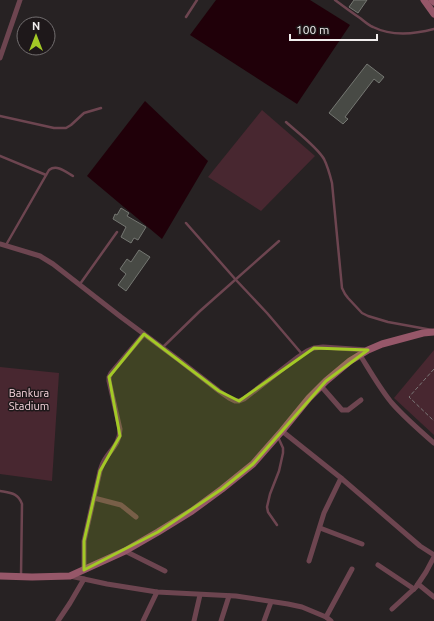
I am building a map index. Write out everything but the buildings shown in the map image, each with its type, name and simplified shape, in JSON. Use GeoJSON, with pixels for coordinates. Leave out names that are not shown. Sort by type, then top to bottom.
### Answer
{"type":"FeatureCollection","features":[{"type":"Feature","properties":{"kind":"street"},"geometry":{"type":"LineString","coordinates":[[0,58],[20,0]]}},
{"type":"Feature","properties":{"kind":"street"},"geometry":{"type":"LineString","coordinates":[[424,0],[434,14]]}},
{"type":"Feature","properties":{"kind":"street"},"geometry":{"type":"LineString","coordinates":[[3,245],[46,259],[219,391],[235,401],[244,400],[303,354],[314,348],[323,347],[368,350]]}},
{"type":"Feature","properties":{"kind":"street"},"geometry":{"type":"LineString","coordinates":[[0,576],[70,576],[126,551],[165,528],[222,489],[253,464],[309,398],[350,361],[368,350],[382,344],[434,331]]}},
{"type":"Feature","properties":{"kind":"street"},"geometry":{"type":"LineString","coordinates":[[84,570],[84,541],[100,471],[120,436],[109,377],[144,334]]}},
{"type":"Feature","properties":{"kind":"street"},"geometry":{"type":"LineString","coordinates":[[360,355],[391,402],[415,427],[434,443]]}},
{"type":"Feature","properties":{"kind":"street"},"geometry":{"type":"LineString","coordinates":[[321,386],[342,410],[348,410],[361,400]]}},
{"type":"Feature","properties":{"kind":"street"},"geometry":{"type":"LineString","coordinates":[[280,434],[341,478],[420,546],[434,556],[426,572],[416,586],[392,609]]}},
{"type":"Feature","properties":{"kind":"street"},"geometry":{"type":"LineString","coordinates":[[309,561],[324,513],[341,478]]}},
{"type":"Feature","properties":{"kind":"street"},"geometry":{"type":"LineString","coordinates":[[94,498],[120,505],[136,517]]}},
{"type":"Feature","properties":{"kind":"street"},"geometry":{"type":"LineString","coordinates":[[320,528],[362,544]]}},
{"type":"Feature","properties":{"kind":"street"},"geometry":{"type":"LineString","coordinates":[[126,551],[165,571]]}},
{"type":"Feature","properties":{"kind":"street"},"geometry":{"type":"LineString","coordinates":[[378,565],[434,597]]}},
{"type":"Feature","properties":{"kind":"street"},"geometry":{"type":"LineString","coordinates":[[326,617],[352,569]]}},
{"type":"Feature","properties":{"kind":"street"},"geometry":{"type":"LineString","coordinates":[[70,576],[157,592],[229,596],[302,607],[326,617],[331,621]]}},
{"type":"Feature","properties":{"kind":"street"},"geometry":{"type":"LineString","coordinates":[[58,621],[84,579]]}},
{"type":"Feature","properties":{"kind":"street"},"geometry":{"type":"LineString","coordinates":[[143,621],[157,592]]}},
{"type":"Feature","properties":{"kind":"street"},"geometry":{"type":"LineString","coordinates":[[194,621],[200,595]]}},
{"type":"Feature","properties":{"kind":"street"},"geometry":{"type":"LineString","coordinates":[[221,621],[229,596]]}},
{"type":"Feature","properties":{"kind":"street"},"geometry":{"type":"LineString","coordinates":[[264,621],[272,602]]}},
{"type":"Feature","properties":{"kind":"lane"},"geometry":{"type":"LineString","coordinates":[[186,18],[198,0]]}},
{"type":"Feature","properties":{"kind":"lane"},"geometry":{"type":"LineString","coordinates":[[334,0],[372,26],[382,31],[393,33],[411,33],[425,32],[434,29]]}},
{"type":"Feature","properties":{"kind":"lane"},"geometry":{"type":"LineString","coordinates":[[0,116],[54,128],[66,128],[84,113],[101,108]]}},
{"type":"Feature","properties":{"kind":"lane"},"geometry":{"type":"LineString","coordinates":[[286,122],[324,159],[329,173],[333,191],[342,288],[344,294],[362,313],[368,316],[388,322],[434,331]]}},
{"type":"Feature","properties":{"kind":"lane"},"geometry":{"type":"LineString","coordinates":[[0,156],[46,175]]}},
{"type":"Feature","properties":{"kind":"lane"},"geometry":{"type":"LineString","coordinates":[[3,245],[49,170],[53,167],[60,168],[73,176]]}},
{"type":"Feature","properties":{"kind":"lane"},"geometry":{"type":"LineString","coordinates":[[186,223],[303,354]]}},
{"type":"Feature","properties":{"kind":"lane"},"geometry":{"type":"LineString","coordinates":[[80,284],[118,232]]}},
{"type":"Feature","properties":{"kind":"lane"},"geometry":{"type":"LineString","coordinates":[[163,348],[200,311],[279,241]]}},
{"type":"Feature","properties":{"kind":"lane"},"geometry":{"type":"LineString","coordinates":[[277,525],[270,515],[267,507],[270,494],[279,471],[283,453],[280,434]]}},
{"type":"Feature","properties":{"kind":"lane"},"geometry":{"type":"LineString","coordinates":[[0,491],[17,495],[22,504],[21,576]]}},
{"type":"Feature","properties":{"kind":"path"},"geometry":{"type":"LineString","coordinates":[[434,369],[410,397],[434,421]]}},
{"type":"Feature","properties":{"kind":"highlighted area"},"geometry":{"type":"Polygon","coordinates":[[[144,334],[219,391],[239,401],[314,348],[368,350],[326,381],[253,464],[222,489],[158,532],[84,570],[84,541],[100,471],[120,436],[109,377],[144,334]]]}},
{"type":"Feature","properties":{"kind":"green space"},"geometry":{"type":"Polygon","coordinates":[[[262,110],[315,156],[261,211],[208,177],[262,110]]]}},
{"type":"Feature","properties":{"kind":"green space"},"geometry":{"type":"Polygon","coordinates":[[[434,350],[434,435],[394,398],[434,350]]]}},
{"type":"Feature","properties":{"kind":"green space","name":"Bankura Stadium"},"geometry":{"type":"Polygon","coordinates":[[[0,367],[59,373],[52,481],[0,474],[0,367]]]}},
{"type":"Feature","properties":{"kind":"shaded area"},"geometry":{"type":"Polygon","coordinates":[[[216,0],[310,0],[350,25],[297,104],[190,35],[216,0]]]}},
{"type":"Feature","properties":{"kind":"shaded area"},"geometry":{"type":"Polygon","coordinates":[[[145,101],[208,161],[162,239],[87,176],[145,101]]]}}]}
